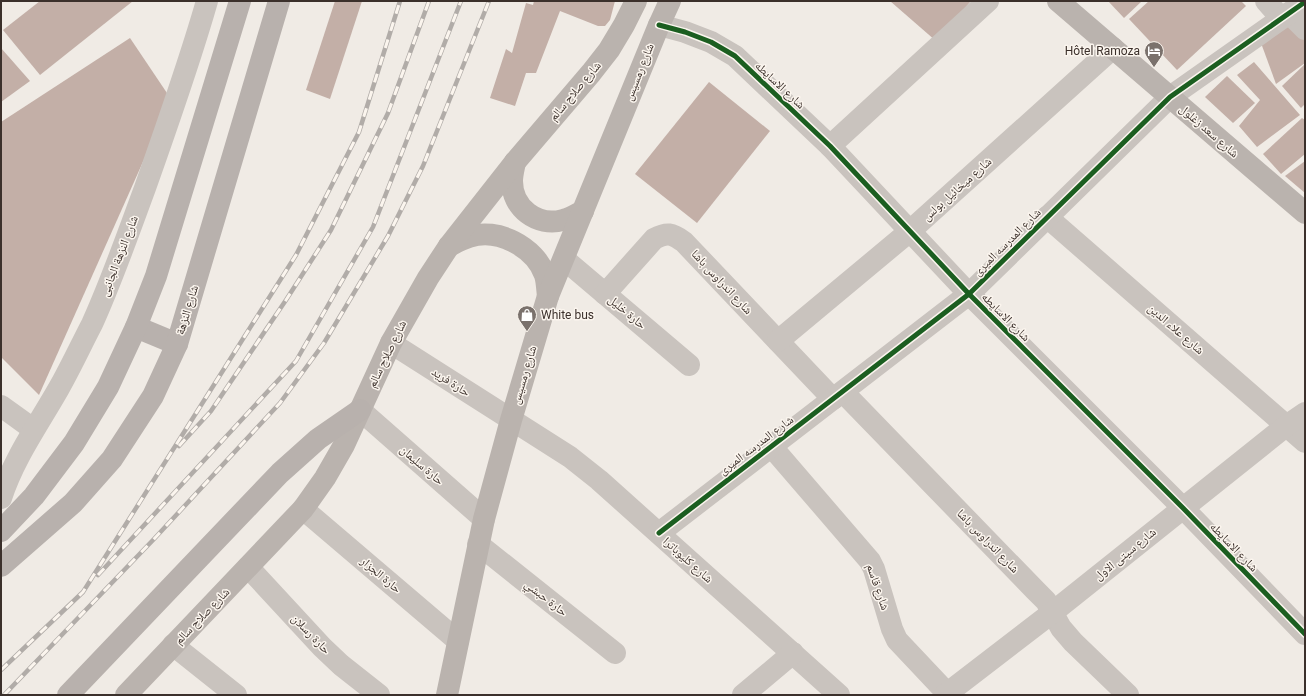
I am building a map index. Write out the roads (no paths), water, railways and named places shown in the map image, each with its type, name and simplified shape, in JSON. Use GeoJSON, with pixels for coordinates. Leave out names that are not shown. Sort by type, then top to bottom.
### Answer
{"type":"FeatureCollection","features":[{"type":"Feature","properties":{"kind":"main road"},"geometry":{"type":"LineString","coordinates":[[1,531],[34,496],[74,443],[108,387],[136,328],[156,276],[240,1]]}},
{"type":"Feature","properties":{"kind":"main road","name":"شارع النزهة"},"geometry":{"type":"LineString","coordinates":[[2,566],[73,503],[112,459],[153,396],[177,344],[279,1]]}},
{"type":"Feature","properties":{"kind":"main road","name":"شارع صلاح سالم"},"geometry":{"type":"LineString","coordinates":[[126,695],[303,509],[325,478],[344,445],[391,343],[428,278],[449,246],[515,162],[600,62],[624,25],[636,1]]}},
{"type":"Feature","properties":{"kind":"main road","name":"شارع رمسيس"},"geometry":{"type":"LineString","coordinates":[[447,695],[484,519],[511,420],[548,296],[670,1]]}},
{"type":"Feature","properties":{"kind":"main road","name":"شارع سعد زغلول"},"geometry":{"type":"LineString","coordinates":[[1058,1],[1305,213]]}},
{"type":"Feature","properties":{"kind":"main road"},"geometry":{"type":"LineString","coordinates":[[515,162],[512,181],[516,200],[528,214],[545,222],[564,220],[583,211]]}},
{"type":"Feature","properties":{"kind":"main road"},"geometry":{"type":"LineString","coordinates":[[449,246],[470,236],[492,234],[514,241],[532,255],[544,274],[548,296]]}},
{"type":"Feature","properties":{"kind":"main road"},"geometry":{"type":"LineString","coordinates":[[136,328],[177,344]]}},
{"type":"Feature","properties":{"kind":"main road"},"geometry":{"type":"LineString","coordinates":[[68,695],[280,473],[318,439],[360,410]]}},
{"type":"Feature","properties":{"kind":"street"},"geometry":{"type":"LineString","coordinates":[[830,146],[988,1]]}},
{"type":"Feature","properties":{"kind":"street"},"geometry":{"type":"LineString","coordinates":[[1266,1],[1292,11],[1305,29]]}},
{"type":"Feature","properties":{"kind":"street","name":"شارع النزهة الجانبى"},"geometry":{"type":"LineString","coordinates":[[1,498],[6,482],[18,455],[58,389],[81,346],[101,304],[119,260],[166,129],[201,5]]}},
{"type":"Feature","properties":{"kind":"street","name":"شارع المدرسه الميرى"},"geometry":{"type":"LineString","coordinates":[[658,533],[969,294],[1170,97],[1292,11]]}},
{"type":"Feature","properties":{"kind":"street","name":"شارع الاسايطه"},"geometry":{"type":"LineString","coordinates":[[659,25],[685,32],[711,42],[735,56],[830,146],[969,294],[1183,508],[1305,634]]}},
{"type":"Feature","properties":{"kind":"street","name":"شارع ميخائيل بولس"},"geometry":{"type":"LineString","coordinates":[[778,341],[910,231],[1113,48]]}},
{"type":"Feature","properties":{"kind":"street","name":"شارع علاء الدين"},"geometry":{"type":"LineString","coordinates":[[1047,217],[1305,442]]}},
{"type":"Feature","properties":{"kind":"street","name":"شارع اندراوس باشا"},"geometry":{"type":"LineString","coordinates":[[605,294],[654,239],[664,234],[675,235],[684,242],[778,341],[838,396],[1046,601],[1061,628],[1073,642],[1128,695]]}},
{"type":"Feature","properties":{"kind":"street","name":"حارة خليل"},"geometry":{"type":"LineString","coordinates":[[564,259],[690,365]]}},
{"type":"Feature","properties":{"kind":"street","name":"حارة فريد"},"geometry":{"type":"LineString","coordinates":[[391,343],[511,420]]}},
{"type":"Feature","properties":{"kind":"street"},"geometry":{"type":"LineString","coordinates":[[1,406],[33,429]]}},
{"type":"Feature","properties":{"kind":"street","name":"حارة سليمان"},"geometry":{"type":"LineString","coordinates":[[360,410],[484,519]]}},
{"type":"Feature","properties":{"kind":"street","name":"شارع سيتى الاول"},"geometry":{"type":"LineString","coordinates":[[946,694],[1053,612],[1286,426],[1305,413]]}},
{"type":"Feature","properties":{"kind":"street","name":"شارع كليوباترا"},"geometry":{"type":"LineString","coordinates":[[511,420],[570,457],[599,480],[839,695]]}},
{"type":"Feature","properties":{"kind":"street","name":"شارع قاسم"},"geometry":{"type":"LineString","coordinates":[[771,446],[870,561],[897,640],[946,694]]}},
{"type":"Feature","properties":{"kind":"street","name":"حارة الجزار"},"geometry":{"type":"LineString","coordinates":[[303,509],[458,640]]}},
{"type":"Feature","properties":{"kind":"street","name":"حارة حبشي"},"geometry":{"type":"LineString","coordinates":[[478,544],[615,653]]}},
{"type":"Feature","properties":{"kind":"street","name":"حارة رسلان"},"geometry":{"type":"LineString","coordinates":[[248,566],[341,665],[379,695]]}},
{"type":"Feature","properties":{"kind":"street"},"geometry":{"type":"LineString","coordinates":[[173,645],[236,695]]}},
{"type":"Feature","properties":{"kind":"street"},"geometry":{"type":"LineString","coordinates":[[743,695],[792,653]]}},
{"type":"Feature","properties":{"kind":"railway"},"geometry":{"type":"LineString","coordinates":[[1,670],[83,592],[296,255],[359,132],[400,1]]}},
{"type":"Feature","properties":{"kind":"railway"},"geometry":{"type":"LineString","coordinates":[[179,446],[211,411],[331,230],[388,113],[429,1]]}},
{"type":"Feature","properties":{"kind":"railway"},"geometry":{"type":"LineString","coordinates":[[98,575],[296,361],[373,227],[461,1]]}},
{"type":"Feature","properties":{"kind":"railway"},"geometry":{"type":"LineString","coordinates":[[4,695],[154,539],[280,403],[324,343],[388,236],[423,166],[489,1]]}},
{"type":"Feature","properties":{"kind":"place","name":"Hôtel Ramoza"},"geometry":{"type":"Point","coordinates":[1154,68]}},
{"type":"Feature","properties":{"kind":"place","name":"White bus"},"geometry":{"type":"Point","coordinates":[527,332]}}]}
